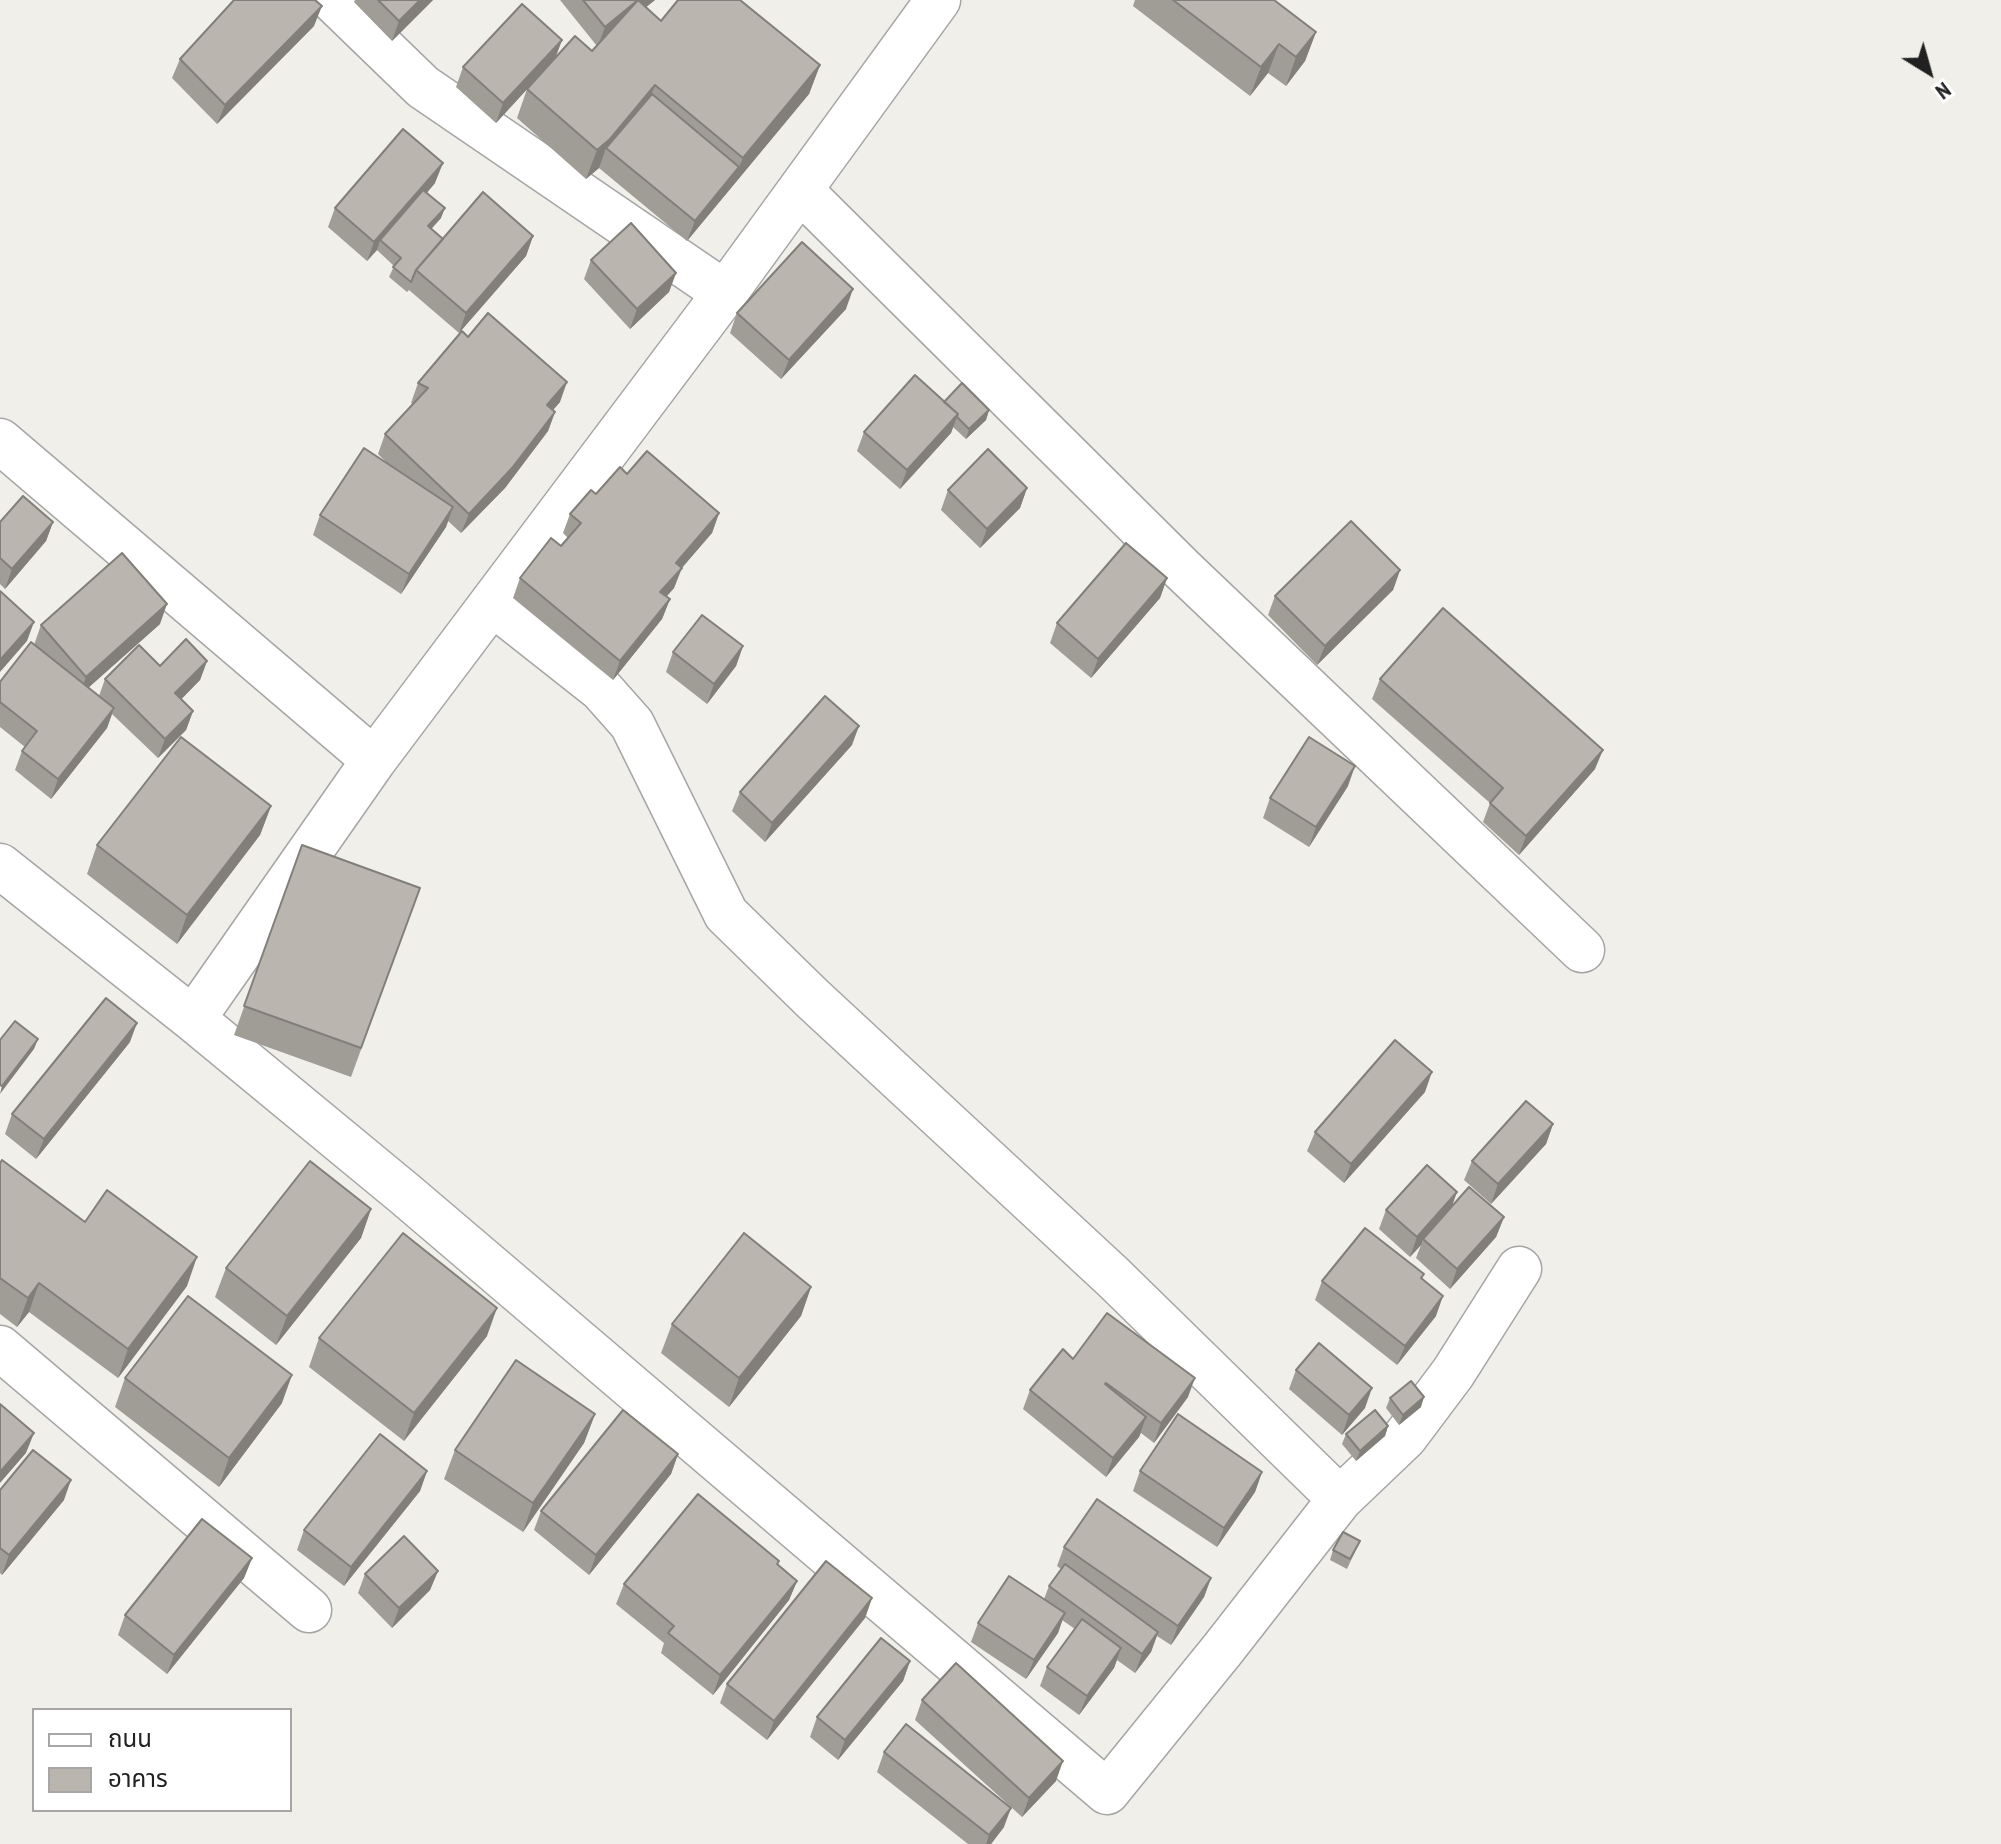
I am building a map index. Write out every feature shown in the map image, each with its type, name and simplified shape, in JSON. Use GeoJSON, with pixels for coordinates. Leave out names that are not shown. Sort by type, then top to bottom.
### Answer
{"type":"FeatureCollection","features":[{"type":"Feature","properties":{"kind":"street"},"geometry":{"type":"LineString","coordinates":[[333,0],[423,87],[725,293]]}},
{"type":"Feature","properties":{"kind":"street"},"geometry":{"type":"LineString","coordinates":[[193,1019],[374,760],[725,293],[938,0]]}},
{"type":"Feature","properties":{"kind":"street"},"geometry":{"type":"LineString","coordinates":[[800,190],[1183,570],[1582,950]]}},
{"type":"Feature","properties":{"kind":"street"},"geometry":{"type":"LineString","coordinates":[[0,441],[374,760]]}},
{"type":"Feature","properties":{"kind":"street"},"geometry":{"type":"LineString","coordinates":[[492,603],[601,689],[632,724],[726,914],[813,999],[1113,1277],[1340,1499]]}},
{"type":"Feature","properties":{"kind":"street"},"geometry":{"type":"LineString","coordinates":[[0,866],[193,1019],[405,1194],[1107,1792],[1340,1499],[1405,1437],[1453,1373],[1519,1269]]}},
{"type":"Feature","properties":{"kind":"street"},"geometry":{"type":"LineString","coordinates":[[0,1348],[309,1610]]}},
{"type":"Feature","properties":{"kind":"building"},"geometry":{"type":"Polygon","coordinates":[[[234,0],[315,0],[322,6],[225,105],[180,59],[234,0]]]}},
{"type":"Feature","properties":{"kind":"building"},"geometry":{"type":"Polygon","coordinates":[[[378,0],[420,0],[399,21],[378,0]]]}},
{"type":"Feature","properties":{"kind":"building"},"geometry":{"type":"Polygon","coordinates":[[[583,0],[638,0],[605,27],[583,0]]]}},
{"type":"Feature","properties":{"kind":"building"},"geometry":{"type":"Polygon","coordinates":[[[638,0],[661,21],[678,0],[740,0],[820,65],[743,158],[655,85],[597,150],[527,89],[575,36],[592,51],[638,0]]]}},
{"type":"Feature","properties":{"kind":"building"},"geometry":{"type":"Polygon","coordinates":[[[1173,0],[1274,0],[1316,32],[1296,57],[1279,44],[1261,67],[1173,0]]]}},
{"type":"Feature","properties":{"kind":"building"},"geometry":{"type":"Polygon","coordinates":[[[522,4],[562,40],[503,103],[463,67],[522,4]]]}},
{"type":"Feature","properties":{"kind":"building"},"geometry":{"type":"Polygon","coordinates":[[[652,94],[739,167],[695,221],[606,148],[652,94]]]}},
{"type":"Feature","properties":{"kind":"building"},"geometry":{"type":"Polygon","coordinates":[[[403,129],[443,163],[374,242],[335,208],[403,129]]]}},
{"type":"Feature","properties":{"kind":"building"},"geometry":{"type":"Polygon","coordinates":[[[423,190],[445,208],[428,226],[443,239],[416,270],[411,282],[393,267],[401,258],[380,240],[423,190]]]}},
{"type":"Feature","properties":{"kind":"building"},"geometry":{"type":"Polygon","coordinates":[[[483,192],[533,236],[466,313],[416,270],[483,192]]]}},
{"type":"Feature","properties":{"kind":"building"},"geometry":{"type":"Polygon","coordinates":[[[631,223],[676,273],[637,309],[591,260],[631,223]]]}},
{"type":"Feature","properties":{"kind":"building"},"geometry":{"type":"Polygon","coordinates":[[[802,242],[853,289],[789,360],[737,313],[802,242]]]}},
{"type":"Feature","properties":{"kind":"building"},"geometry":{"type":"Polygon","coordinates":[[[488,313],[567,382],[547,405],[555,412],[512,468],[469,514],[385,434],[428,388],[418,383],[462,331],[468,337],[488,313]]]}},
{"type":"Feature","properties":{"kind":"building"},"geometry":{"type":"Polygon","coordinates":[[[915,375],[958,414],[907,470],[864,432],[915,375]]]}},
{"type":"Feature","properties":{"kind":"building"},"geometry":{"type":"Polygon","coordinates":[[[962,383],[989,410],[969,429],[944,402],[962,383]]]}},
{"type":"Feature","properties":{"kind":"building"},"geometry":{"type":"Polygon","coordinates":[[[364,448],[453,507],[409,574],[320,515],[364,448]]]}},
{"type":"Feature","properties":{"kind":"building"},"geometry":{"type":"Polygon","coordinates":[[[988,449],[1027,488],[987,529],[948,490],[988,449]]]}},
{"type":"Feature","properties":{"kind":"building"},"geometry":{"type":"Polygon","coordinates":[[[647,451],[719,513],[676,563],[682,568],[660,592],[670,599],[620,661],[520,578],[551,538],[561,546],[581,523],[570,514],[591,490],[596,494],[620,467],[627,474],[647,451]]]}},
{"type":"Feature","properties":{"kind":"building"},"geometry":{"type":"Polygon","coordinates":[[[23,496],[53,522],[12,569],[0,558],[0,522],[23,496]]]}},
{"type":"Feature","properties":{"kind":"building"},"geometry":{"type":"Polygon","coordinates":[[[1351,521],[1400,570],[1325,646],[1275,596],[1351,521]]]}},
{"type":"Feature","properties":{"kind":"building"},"geometry":{"type":"Polygon","coordinates":[[[1126,543],[1167,578],[1098,659],[1057,623],[1126,543]]]}},
{"type":"Feature","properties":{"kind":"building"},"geometry":{"type":"Polygon","coordinates":[[[122,553],[167,604],[86,677],[41,625],[122,553]]]}},
{"type":"Feature","properties":{"kind":"building"},"geometry":{"type":"Polygon","coordinates":[[[0,591],[34,622],[0,660],[0,591]]]}},
{"type":"Feature","properties":{"kind":"building"},"geometry":{"type":"Polygon","coordinates":[[[1443,608],[1603,750],[1526,836],[1490,803],[1503,788],[1380,679],[1443,608]]]}},
{"type":"Feature","properties":{"kind":"building"},"geometry":{"type":"Polygon","coordinates":[[[702,615],[743,646],[714,684],[673,652],[702,615]]]}},
{"type":"Feature","properties":{"kind":"building"},"geometry":{"type":"Polygon","coordinates":[[[186,639],[207,661],[175,693],[193,711],[165,739],[105,679],[139,645],[160,666],[186,639]]]}},
{"type":"Feature","properties":{"kind":"building"},"geometry":{"type":"Polygon","coordinates":[[[31,642],[114,708],[58,779],[22,751],[37,731],[0,702],[0,682],[31,642]]]}},
{"type":"Feature","properties":{"kind":"building"},"geometry":{"type":"Polygon","coordinates":[[[825,696],[859,726],[772,823],[740,792],[825,696]]]}},
{"type":"Feature","properties":{"kind":"building"},"geometry":{"type":"Polygon","coordinates":[[[181,737],[271,806],[187,915],[97,845],[181,737]]]}},
{"type":"Feature","properties":{"kind":"building"},"geometry":{"type":"Polygon","coordinates":[[[1309,737],[1355,766],[1316,827],[1270,798],[1309,737]]]}},
{"type":"Feature","properties":{"kind":"building"},"geometry":{"type":"Polygon","coordinates":[[[302,845],[420,888],[361,1048],[244,1006],[302,845]]]}},
{"type":"Feature","properties":{"kind":"building"},"geometry":{"type":"Polygon","coordinates":[[[106,998],[137,1023],[44,1139],[12,1114],[106,998]]]}},
{"type":"Feature","properties":{"kind":"building"},"geometry":{"type":"Polygon","coordinates":[[[15,1021],[38,1039],[2,1086],[0,1040],[15,1021]]]}},
{"type":"Feature","properties":{"kind":"building"},"geometry":{"type":"Polygon","coordinates":[[[1395,1040],[1432,1072],[1351,1164],[1315,1132],[1395,1040]]]}},
{"type":"Feature","properties":{"kind":"building"},"geometry":{"type":"Polygon","coordinates":[[[1526,1101],[1553,1124],[1498,1184],[1472,1161],[1526,1101]]]}},
{"type":"Feature","properties":{"kind":"building"},"geometry":{"type":"Polygon","coordinates":[[[2,1160],[85,1222],[107,1190],[197,1257],[128,1349],[39,1283],[28,1298],[0,1278],[2,1160]]]}},
{"type":"Feature","properties":{"kind":"building"},"geometry":{"type":"Polygon","coordinates":[[[310,1161],[371,1209],[287,1316],[226,1268],[310,1161]]]}},
{"type":"Feature","properties":{"kind":"building"},"geometry":{"type":"Polygon","coordinates":[[[1427,1165],[1457,1192],[1417,1237],[1386,1210],[1427,1165]]]}},
{"type":"Feature","properties":{"kind":"building"},"geometry":{"type":"Polygon","coordinates":[[[1469,1187],[1504,1217],[1457,1269],[1423,1239],[1469,1187]]]}},
{"type":"Feature","properties":{"kind":"building"},"geometry":{"type":"Polygon","coordinates":[[[1365,1228],[1424,1274],[1421,1278],[1443,1296],[1405,1346],[1322,1281],[1365,1228]]]}},
{"type":"Feature","properties":{"kind":"building"},"geometry":{"type":"Polygon","coordinates":[[[403,1233],[497,1308],[414,1413],[319,1338],[403,1233]]]}},
{"type":"Feature","properties":{"kind":"building"},"geometry":{"type":"Polygon","coordinates":[[[744,1233],[811,1287],[739,1378],[672,1324],[744,1233]]]}},
{"type":"Feature","properties":{"kind":"building"},"geometry":{"type":"Polygon","coordinates":[[[188,1296],[292,1375],[229,1458],[125,1378],[188,1296]]]}},
{"type":"Feature","properties":{"kind":"building"},"geometry":{"type":"Polygon","coordinates":[[[1107,1313],[1195,1378],[1161,1423],[1106,1383],[1146,1417],[1113,1458],[1030,1390],[1063,1349],[1073,1359],[1107,1313]]]}},
{"type":"Feature","properties":{"kind":"building"},"geometry":{"type":"Polygon","coordinates":[[[1319,1343],[1372,1388],[1349,1415],[1296,1370],[1319,1343]]]}},
{"type":"Feature","properties":{"kind":"building"},"geometry":{"type":"Polygon","coordinates":[[[516,1360],[595,1414],[533,1503],[455,1450],[516,1360]]]}},
{"type":"Feature","properties":{"kind":"building"},"geometry":{"type":"Polygon","coordinates":[[[1411,1381],[1424,1397],[1403,1415],[1390,1398],[1411,1381]]]}},
{"type":"Feature","properties":{"kind":"building"},"geometry":{"type":"Polygon","coordinates":[[[0,1404],[34,1433],[0,1472],[0,1404]]]}},
{"type":"Feature","properties":{"kind":"building"},"geometry":{"type":"Polygon","coordinates":[[[623,1410],[678,1454],[596,1555],[541,1511],[623,1410]]]}},
{"type":"Feature","properties":{"kind":"building"},"geometry":{"type":"Polygon","coordinates":[[[1375,1410],[1388,1426],[1360,1451],[1346,1434],[1375,1410]]]}},
{"type":"Feature","properties":{"kind":"building"},"geometry":{"type":"Polygon","coordinates":[[[1178,1414],[1262,1472],[1224,1528],[1140,1471],[1178,1414]]]}},
{"type":"Feature","properties":{"kind":"building"},"geometry":{"type":"Polygon","coordinates":[[[380,1434],[427,1471],[351,1567],[304,1530],[380,1434]]]}},
{"type":"Feature","properties":{"kind":"building"},"geometry":{"type":"Polygon","coordinates":[[[33,1450],[71,1480],[9,1555],[0,1548],[0,1490],[33,1450]]]}},
{"type":"Feature","properties":{"kind":"building"},"geometry":{"type":"Polygon","coordinates":[[[698,1494],[779,1561],[777,1564],[797,1581],[720,1675],[668,1633],[674,1626],[624,1584],[698,1494]]]}},
{"type":"Feature","properties":{"kind":"building"},"geometry":{"type":"Polygon","coordinates":[[[1097,1499],[1211,1578],[1178,1626],[1064,1547],[1097,1499]]]}},
{"type":"Feature","properties":{"kind":"building"},"geometry":{"type":"Polygon","coordinates":[[[202,1519],[252,1558],[174,1655],[125,1615],[202,1519]]]}},
{"type":"Feature","properties":{"kind":"building"},"geometry":{"type":"Polygon","coordinates":[[[1343,1532],[1360,1541],[1350,1559],[1333,1550],[1343,1532]]]}},
{"type":"Feature","properties":{"kind":"building"},"geometry":{"type":"Polygon","coordinates":[[[404,1536],[438,1571],[399,1608],[365,1574],[404,1536]]]}},
{"type":"Feature","properties":{"kind":"building"},"geometry":{"type":"Polygon","coordinates":[[[826,1561],[872,1598],[774,1721],[727,1684],[826,1561]]]}},
{"type":"Feature","properties":{"kind":"building"},"geometry":{"type":"Polygon","coordinates":[[[1065,1564],[1158,1632],[1142,1654],[1049,1586],[1065,1564]]]}},
{"type":"Feature","properties":{"kind":"building"},"geometry":{"type":"Polygon","coordinates":[[[1009,1576],[1065,1613],[1034,1660],[978,1623],[1009,1576]]]}},
{"type":"Feature","properties":{"kind":"building"},"geometry":{"type":"Polygon","coordinates":[[[1082,1619],[1121,1648],[1087,1696],[1047,1667],[1082,1619]]]}},
{"type":"Feature","properties":{"kind":"building"},"geometry":{"type":"Polygon","coordinates":[[[881,1638],[910,1661],[845,1740],[817,1717],[881,1638]]]}},
{"type":"Feature","properties":{"kind":"building"},"geometry":{"type":"Polygon","coordinates":[[[956,1663],[1063,1761],[1029,1798],[922,1700],[956,1663]]]}},
{"type":"Feature","properties":{"kind":"building"},"geometry":{"type":"Polygon","coordinates":[[[906,1724],[1011,1808],[989,1835],[884,1752],[906,1724]]]}}]}
